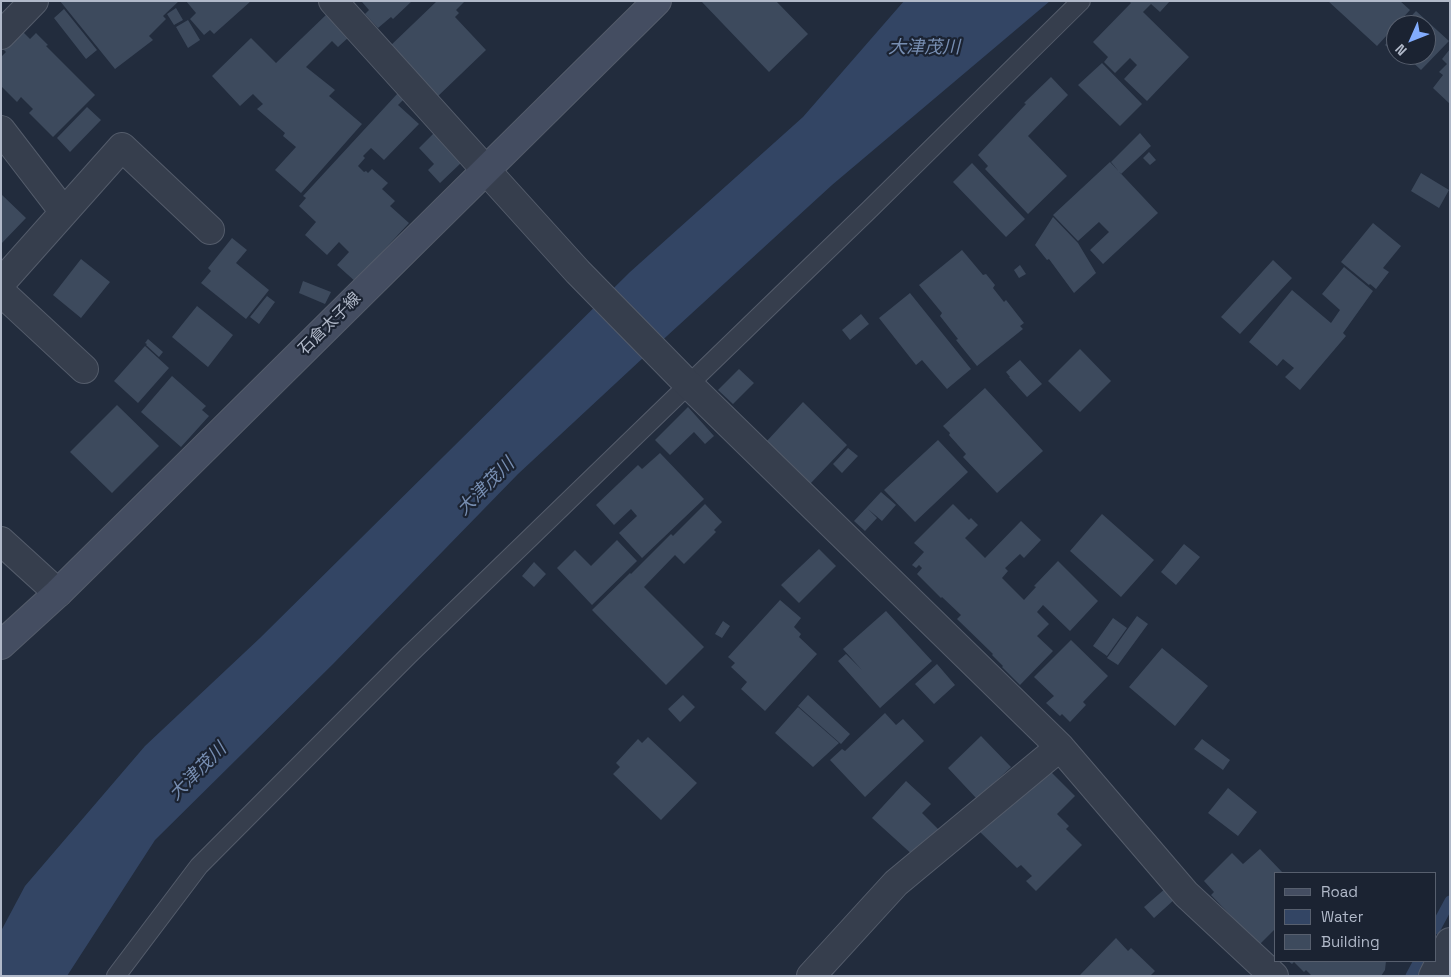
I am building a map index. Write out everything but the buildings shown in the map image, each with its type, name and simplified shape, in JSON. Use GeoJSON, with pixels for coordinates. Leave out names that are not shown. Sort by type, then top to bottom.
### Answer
{"type":"FeatureCollection","features":[{"type":"Feature","properties":{"kind":"main road","name":"石倉太子線"},"geometry":{"type":"LineString","coordinates":[[1,645],[58,593],[657,1]]}},
{"type":"Feature","properties":{"kind":"street"},"geometry":{"type":"LineString","coordinates":[[1,35],[34,1]]}},
{"type":"Feature","properties":{"kind":"street"},"geometry":{"type":"LineString","coordinates":[[333,1],[578,272],[685,381],[1060,747],[1186,894],[1274,976]]}},
{"type":"Feature","properties":{"kind":"street"},"geometry":{"type":"LineString","coordinates":[[1,130],[64,212]]}},
{"type":"Feature","properties":{"kind":"street"},"geometry":{"type":"LineString","coordinates":[[1,283],[122,148],[210,230]]}},
{"type":"Feature","properties":{"kind":"street"},"geometry":{"type":"LineString","coordinates":[[1,292],[84,369]]}},
{"type":"Feature","properties":{"kind":"street"},"geometry":{"type":"LineString","coordinates":[[1,541],[58,593]]}},
{"type":"Feature","properties":{"kind":"street"},"geometry":{"type":"LineString","coordinates":[[810,976],[896,883],[1060,747]]}},
{"type":"Feature","properties":{"kind":"street"},"geometry":{"type":"LineString","coordinates":[[1433,976],[1450,942]]}},
{"type":"Feature","properties":{"kind":"lane"},"geometry":{"type":"LineString","coordinates":[[116,976],[200,866],[408,655],[685,381],[863,216],[1081,1]]}},
{"type":"Feature","properties":{"kind":"water","name":"大津茂川"},"geometry":{"type":"Polygon","coordinates":[[[904,1],[1050,1],[832,185],[518,474],[333,664],[155,840],[67,976],[1,976],[1,931],[25,886],[145,746],[260,638],[630,272],[803,117],[904,1]]]}},
{"type":"Feature","properties":{"kind":"waterway"},"geometry":{"type":"LineString","coordinates":[[1436,927],[1450,901]]}},
{"type":"Feature","properties":{"kind":"waterway"},"geometry":{"type":"LineString","coordinates":[[1411,976],[1418,962]]}}]}
